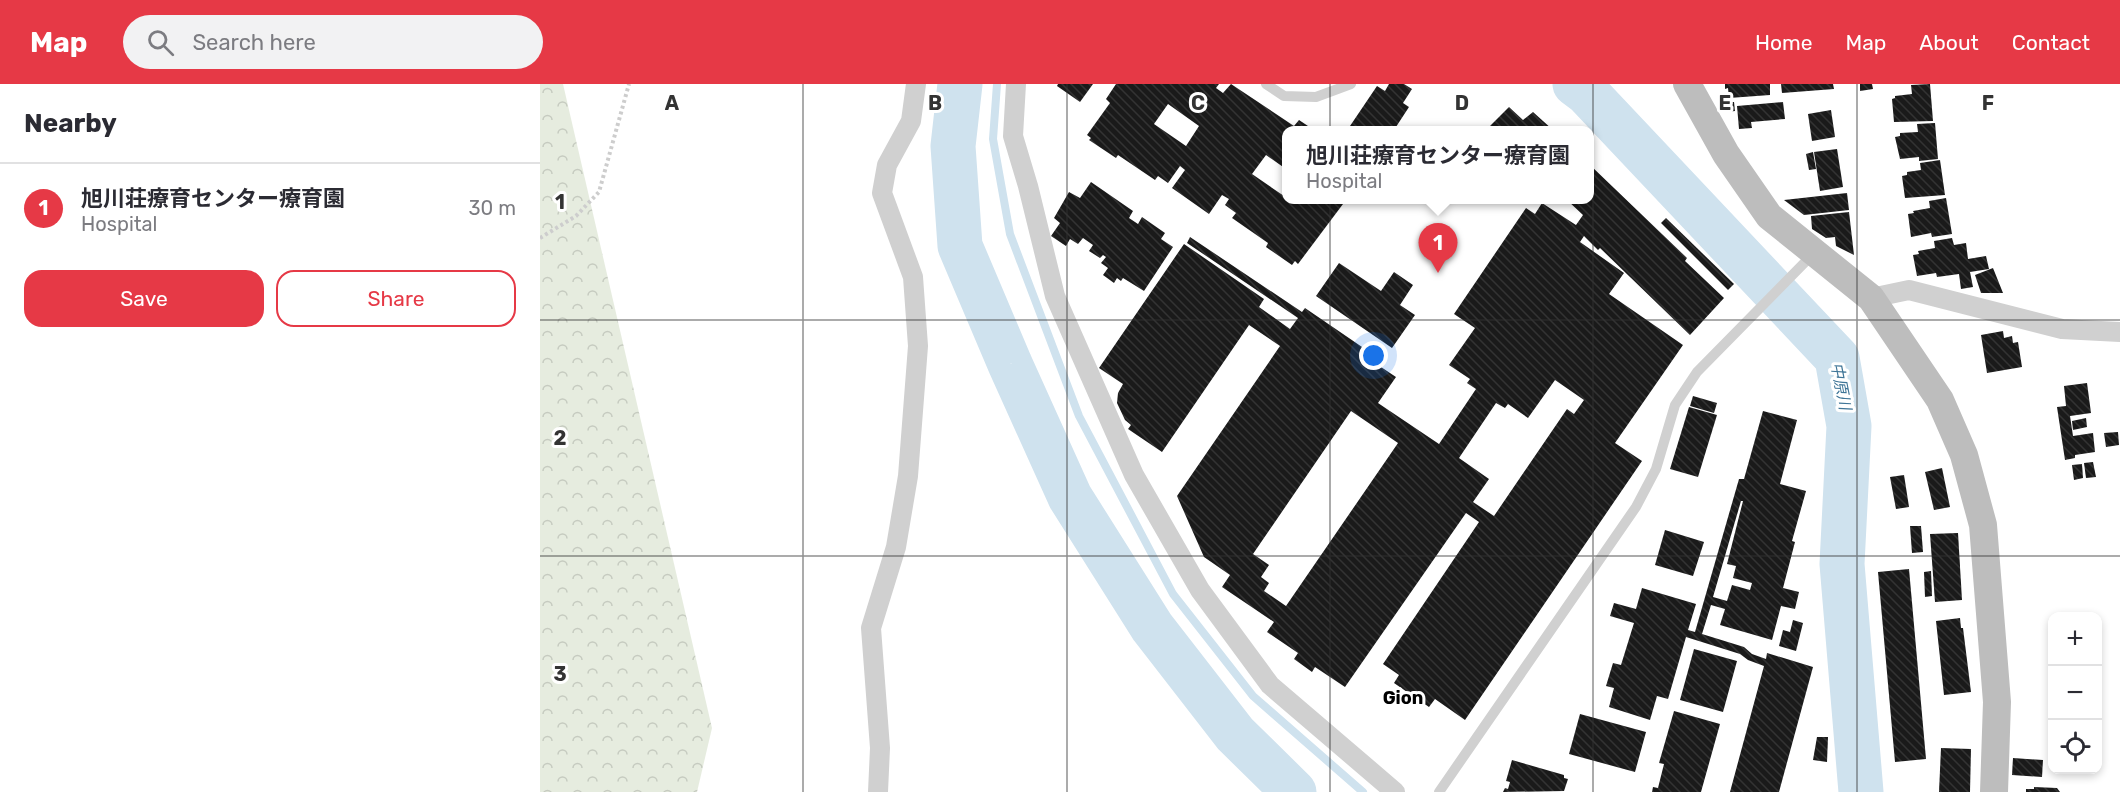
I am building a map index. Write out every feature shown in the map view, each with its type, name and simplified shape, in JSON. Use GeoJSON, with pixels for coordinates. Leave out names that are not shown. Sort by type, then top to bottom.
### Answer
{"type":"FeatureCollection","features":[{"type":"Feature","properties":{"kind":"street"},"geometry":{"type":"LineString","coordinates":[[878,792],[880,748],[871,628],[896,548],[908,476],[918,346],[913,277],[882,193],[887,165],[911,120],[916,84]]}},
{"type":"Feature","properties":{"kind":"street"},"geometry":{"type":"LineString","coordinates":[[1016,84],[1013,136],[1028,186],[1055,296],[1134,475],[1200,590],[1270,685],[1395,792]]}},
{"type":"Feature","properties":{"kind":"street"},"geometry":{"type":"LineString","coordinates":[[1687,84],[1726,154],[1768,216],[1871,298],[1940,400],[1964,455],[1983,525],[1997,702],[1994,792]]}},
{"type":"Feature","properties":{"kind":"street"},"geometry":{"type":"LineString","coordinates":[[1871,298],[1909,290],[2062,329],[2120,333]]}},
{"type":"Feature","properties":{"kind":"lane"},"geometry":{"type":"LineString","coordinates":[[1266,84],[1284,96],[1316,97],[1351,84]]}},
{"type":"Feature","properties":{"kind":"lane"},"geometry":{"type":"LineString","coordinates":[[1439,792],[1636,507],[1656,469],[1675,405],[1697,372],[1814,253]]}},
{"type":"Feature","properties":{"kind":"path"},"geometry":{"type":"LineString","coordinates":[[540,238],[576,216],[599,192],[628,84]]}},
{"type":"Feature","properties":{"kind":"green space"},"geometry":{"type":"Polygon","coordinates":[[[540,84],[563,84],[712,728],[697,792],[540,792],[540,84]]]}},
{"type":"Feature","properties":{"kind":"building"},"geometry":{"type":"Polygon","coordinates":[[[1058,84],[1093,84],[1080,102],[1057,86],[1058,84]]]}},
{"type":"Feature","properties":{"kind":"building"},"geometry":{"type":"Polygon","coordinates":[[[1116,84],[1219,84],[1216,88],[1223,93],[1231,84],[1294,126],[1282,126],[1282,166],[1266,155],[1252,174],[1282,195],[1282,204],[1343,204],[1298,264],[1295,261],[1292,265],[1266,247],[1268,243],[1232,218],[1236,213],[1225,205],[1229,199],[1222,195],[1209,214],[1172,188],[1185,170],[1180,166],[1168,183],[1158,176],[1155,180],[1118,155],[1116,158],[1089,140],[1091,138],[1087,135],[1110,103],[1106,99],[1116,84]],[[1168,104],[1154,124],[1186,146],[1199,126],[1168,104]]]}},
{"type":"Feature","properties":{"kind":"building"},"geometry":{"type":"Polygon","coordinates":[[[1389,84],[1404,84],[1412,89],[1403,103],[1409,107],[1397,126],[1350,126],[1377,86],[1385,91],[1389,84]]]}},
{"type":"Feature","properties":{"kind":"building"},"geometry":{"type":"Polygon","coordinates":[[[1725,84],[1770,84],[1770,95],[1729,98],[1725,84]]]}},
{"type":"Feature","properties":{"kind":"building"},"geometry":{"type":"Polygon","coordinates":[[[1781,84],[1833,84],[1834,89],[1782,93],[1781,84]]]}},
{"type":"Feature","properties":{"kind":"building"},"geometry":{"type":"Polygon","coordinates":[[[1860,84],[1872,84],[1873,89],[1860,91],[1860,84]]]}},
{"type":"Feature","properties":{"kind":"building"},"geometry":{"type":"Polygon","coordinates":[[[1930,84],[1933,121],[1894,122],[1892,99],[1895,96],[1912,94],[1911,85],[1930,84]]]}},
{"type":"Feature","properties":{"kind":"building"},"geometry":{"type":"Polygon","coordinates":[[[1727,102],[1734,102],[1735,111],[1727,112],[1727,102]]]}},
{"type":"Feature","properties":{"kind":"building"},"geometry":{"type":"Polygon","coordinates":[[[1783,102],[1785,119],[1751,122],[1752,128],[1739,129],[1737,106],[1783,102]]]}},
{"type":"Feature","properties":{"kind":"building"},"geometry":{"type":"Polygon","coordinates":[[[1509,107],[1523,120],[1533,112],[1549,126],[1490,126],[1509,107]]]}},
{"type":"Feature","properties":{"kind":"building"},"geometry":{"type":"Polygon","coordinates":[[[1831,110],[1835,137],[1812,141],[1808,114],[1831,110]]]}},
{"type":"Feature","properties":{"kind":"building"},"geometry":{"type":"Polygon","coordinates":[[[1299,120],[1308,126],[1294,126],[1299,120]]]}},
{"type":"Feature","properties":{"kind":"building"},"geometry":{"type":"Polygon","coordinates":[[[1935,123],[1938,159],[1919,161],[1919,157],[1900,159],[1895,137],[1900,136],[1900,133],[1918,132],[1917,124],[1935,123]]]}},
{"type":"Feature","properties":{"kind":"building"},"geometry":{"type":"Polygon","coordinates":[[[1837,149],[1843,187],[1820,191],[1814,152],[1837,149]]]}},
{"type":"Feature","properties":{"kind":"building"},"geometry":{"type":"Polygon","coordinates":[[[1813,152],[1816,169],[1809,170],[1806,154],[1813,152]]]}},
{"type":"Feature","properties":{"kind":"building"},"geometry":{"type":"Polygon","coordinates":[[[1940,160],[1945,195],[1905,198],[1902,176],[1907,175],[1907,172],[1921,170],[1920,163],[1940,160]]]}},
{"type":"Feature","properties":{"kind":"building"},"geometry":{"type":"Polygon","coordinates":[[[1594,169],[1687,258],[1685,261],[1724,298],[1690,335],[1600,248],[1598,250],[1584,236],[1580,242],[1624,273],[1609,294],[1683,345],[1615,443],[1642,461],[1465,720],[1435,699],[1429,707],[1394,683],[1399,675],[1383,664],[1479,522],[1466,513],[1345,687],[1315,667],[1312,672],[1294,659],[1298,653],[1267,632],[1274,622],[1222,587],[1230,575],[1204,557],[1177,496],[1280,346],[1249,325],[1162,452],[1128,429],[1131,425],[1125,420],[1117,403],[1118,393],[1123,384],[1099,368],[1184,244],[1264,299],[1259,307],[1290,329],[1298,318],[1187,243],[1190,237],[1302,312],[1305,308],[1384,362],[1381,367],[1396,377],[1378,403],[1439,444],[1476,389],[1467,383],[1470,379],[1449,365],[1475,328],[1454,314],[1526,208],[1535,214],[1544,204],[1576,225],[1583,215],[1571,204],[1594,204],[1594,169]],[[1555,380],[1528,418],[1508,404],[1505,408],[1496,403],[1459,458],[1489,479],[1473,502],[1494,516],[1567,409],[1574,414],[1584,400],[1555,380]],[[1351,411],[1253,554],[1269,565],[1261,577],[1269,583],[1264,591],[1286,606],[1398,443],[1351,411]]]}},
{"type":"Feature","properties":{"kind":"building"},"geometry":{"type":"Polygon","coordinates":[[[1091,182],[1133,211],[1129,218],[1138,224],[1142,217],[1165,233],[1161,239],[1173,247],[1144,291],[1123,278],[1121,281],[1117,278],[1114,283],[1103,275],[1108,268],[1101,263],[1106,257],[1103,255],[1100,258],[1089,251],[1093,245],[1083,238],[1078,244],[1070,239],[1066,246],[1051,236],[1060,223],[1054,218],[1069,192],[1080,198],[1091,182]]]}},
{"type":"Feature","properties":{"kind":"building"},"geometry":{"type":"Polygon","coordinates":[[[1847,193],[1849,210],[1804,215],[1784,200],[1847,193]]]}},
{"type":"Feature","properties":{"kind":"building"},"geometry":{"type":"Polygon","coordinates":[[[1946,198],[1952,234],[1932,237],[1931,233],[1911,237],[1908,214],[1930,208],[1929,201],[1946,198]]]}},
{"type":"Feature","properties":{"kind":"building"},"geometry":{"type":"Polygon","coordinates":[[[1849,212],[1854,255],[1836,246],[1835,237],[1826,238],[1812,229],[1811,216],[1849,212]]]}},
{"type":"Feature","properties":{"kind":"building"},"geometry":{"type":"Polygon","coordinates":[[[1666,218],[1734,284],[1728,290],[1661,223],[1666,218]]]}},
{"type":"Feature","properties":{"kind":"building"},"geometry":{"type":"Polygon","coordinates":[[[1952,238],[1954,245],[1966,243],[1968,259],[1986,256],[1989,269],[1970,272],[1973,287],[1961,289],[1959,274],[1937,277],[1936,273],[1917,276],[1913,255],[1919,254],[1918,251],[1935,248],[1934,241],[1952,238]]]}},
{"type":"Feature","properties":{"kind":"building"},"geometry":{"type":"Polygon","coordinates":[[[1339,263],[1381,291],[1394,272],[1413,285],[1400,305],[1415,315],[1392,348],[1316,296],[1339,263]]]}},
{"type":"Feature","properties":{"kind":"building"},"geometry":{"type":"Polygon","coordinates":[[[1993,268],[2003,293],[1981,293],[1975,275],[1993,268]]]}},
{"type":"Feature","properties":{"kind":"building"},"geometry":{"type":"Polygon","coordinates":[[[2003,331],[2004,338],[2012,336],[2013,343],[2018,342],[2022,367],[1987,373],[1981,335],[2003,331]]]}},
{"type":"Feature","properties":{"kind":"building"},"geometry":{"type":"Polygon","coordinates":[[[2087,383],[2091,413],[2070,416],[2073,436],[2093,433],[2095,452],[2075,455],[2075,458],[2065,460],[2057,407],[2066,406],[2064,386],[2087,383]]]}},
{"type":"Feature","properties":{"kind":"building"},"geometry":{"type":"Polygon","coordinates":[[[1693,396],[1717,403],[1714,413],[1690,406],[1693,396]]]}},
{"type":"Feature","properties":{"kind":"building"},"geometry":{"type":"Polygon","coordinates":[[[1689,407],[1717,415],[1698,477],[1670,469],[1689,407]]]}},
{"type":"Feature","properties":{"kind":"building"},"geometry":{"type":"Polygon","coordinates":[[[1763,411],[1797,420],[1780,484],[1806,491],[1792,541],[1795,542],[1783,588],[1799,592],[1795,609],[1781,606],[1772,640],[1720,625],[1725,609],[1711,605],[1702,634],[1744,647],[1752,654],[1766,659],[1767,653],[1813,667],[1779,792],[1730,792],[1764,666],[1740,654],[1686,637],[1668,699],[1657,696],[1650,720],[1609,707],[1614,688],[1606,686],[1613,663],[1621,665],[1634,623],[1610,616],[1614,603],[1636,609],[1642,588],[1696,604],[1688,630],[1695,632],[1739,479],[1744,479],[1763,411]],[[1741,501],[1713,597],[1727,601],[1732,585],[1750,590],[1752,583],[1733,578],[1736,566],[1727,564],[1743,501],[1741,501]]]}},
{"type":"Feature","properties":{"kind":"building"},"geometry":{"type":"Polygon","coordinates":[[[2086,418],[2087,427],[2073,430],[2072,421],[2086,418]]]}},
{"type":"Feature","properties":{"kind":"building"},"geometry":{"type":"Polygon","coordinates":[[[2118,432],[2119,445],[2106,447],[2104,433],[2118,432]]]}},
{"type":"Feature","properties":{"kind":"building"},"geometry":{"type":"Polygon","coordinates":[[[2093,462],[2096,477],[2086,478],[2084,463],[2093,462]]]}},
{"type":"Feature","properties":{"kind":"building"},"geometry":{"type":"Polygon","coordinates":[[[2082,464],[2083,478],[2074,480],[2072,465],[2082,464]]]}},
{"type":"Feature","properties":{"kind":"building"},"geometry":{"type":"Polygon","coordinates":[[[1942,468],[1950,507],[1934,510],[1925,472],[1942,468]]]}},
{"type":"Feature","properties":{"kind":"building"},"geometry":{"type":"Polygon","coordinates":[[[1904,475],[1909,507],[1896,509],[1890,477],[1904,475]]]}},
{"type":"Feature","properties":{"kind":"building"},"geometry":{"type":"Polygon","coordinates":[[[1910,526],[1921,526],[1923,552],[1912,553],[1910,526]]]}},
{"type":"Feature","properties":{"kind":"building"},"geometry":{"type":"Polygon","coordinates":[[[1665,530],[1704,542],[1693,576],[1655,565],[1665,530]]]}},
{"type":"Feature","properties":{"kind":"building"},"geometry":{"type":"Polygon","coordinates":[[[1958,533],[1962,600],[1935,602],[1930,534],[1958,533]]]}},
{"type":"Feature","properties":{"kind":"building"},"geometry":{"type":"Polygon","coordinates":[[[1909,569],[1926,759],[1895,762],[1878,572],[1909,569]]]}},
{"type":"Feature","properties":{"kind":"building"},"geometry":{"type":"Polygon","coordinates":[[[1931,571],[1932,596],[1925,597],[1924,572],[1931,571]]]}},
{"type":"Feature","properties":{"kind":"building"},"geometry":{"type":"Polygon","coordinates":[[[1960,618],[1971,692],[1944,695],[1936,621],[1960,618]]]}},
{"type":"Feature","properties":{"kind":"building"},"geometry":{"type":"Polygon","coordinates":[[[1793,620],[1803,623],[1796,651],[1779,646],[1783,630],[1790,632],[1793,620]]]}},
{"type":"Feature","properties":{"kind":"building"},"geometry":{"type":"Polygon","coordinates":[[[1694,649],[1737,661],[1723,712],[1680,700],[1694,649]]]}},
{"type":"Feature","properties":{"kind":"building"},"geometry":{"type":"Polygon","coordinates":[[[1674,711],[1720,724],[1701,792],[1652,792],[1653,787],[1658,788],[1664,764],[1659,763],[1674,711]]]}},
{"type":"Feature","properties":{"kind":"building"},"geometry":{"type":"Polygon","coordinates":[[[1580,714],[1646,732],[1635,772],[1569,754],[1580,714]]]}},
{"type":"Feature","properties":{"kind":"building"},"geometry":{"type":"Polygon","coordinates":[[[1817,737],[1828,737],[1827,762],[1813,760],[1817,737]]]}},
{"type":"Feature","properties":{"kind":"building"},"geometry":{"type":"Polygon","coordinates":[[[1941,748],[1971,749],[1970,792],[1939,792],[1941,748]]]}},
{"type":"Feature","properties":{"kind":"building"},"geometry":{"type":"Polygon","coordinates":[[[2013,758],[2043,760],[2042,777],[2012,775],[2013,758]]]}},
{"type":"Feature","properties":{"kind":"building"},"geometry":{"type":"Polygon","coordinates":[[[1512,760],[1564,775],[1564,778],[1568,779],[1564,791],[1503,792],[1505,788],[1508,789],[1510,782],[1506,781],[1512,760]]]}},
{"type":"Feature","properties":{"kind":"building"},"geometry":{"type":"Polygon","coordinates":[[[2034,787],[2057,788],[2060,792],[2026,792],[2026,789],[2034,789],[2034,787]]]}},
{"type":"Feature","properties":{"kind":"waterway"},"geometry":{"type":"LineString","coordinates":[[960,84],[953,146],[960,246],[1070,497],[1152,627],[1235,734],[1294,792]]}},
{"type":"Feature","properties":{"kind":"waterway"},"geometry":{"type":"LineString","coordinates":[[997,84],[993,139],[1010,234],[1079,416],[1173,594],[1253,696],[1363,792]]}},
{"type":"Feature","properties":{"kind":"waterway","name":"中原川"},"geometry":{"type":"LineString","coordinates":[[1575,84],[1587,93],[1837,358],[1849,426],[1842,564],[1861,792]]}},
{"type":"Feature","properties":{"kind":"place","name":"旭川荘療育センター療育園"},"geometry":{"type":"Point","coordinates":[1438,273]}},
{"type":"Feature","properties":{"kind":"district","name":"Gion"},"geometry":{"type":"Point","coordinates":[1403,698]}}]}
